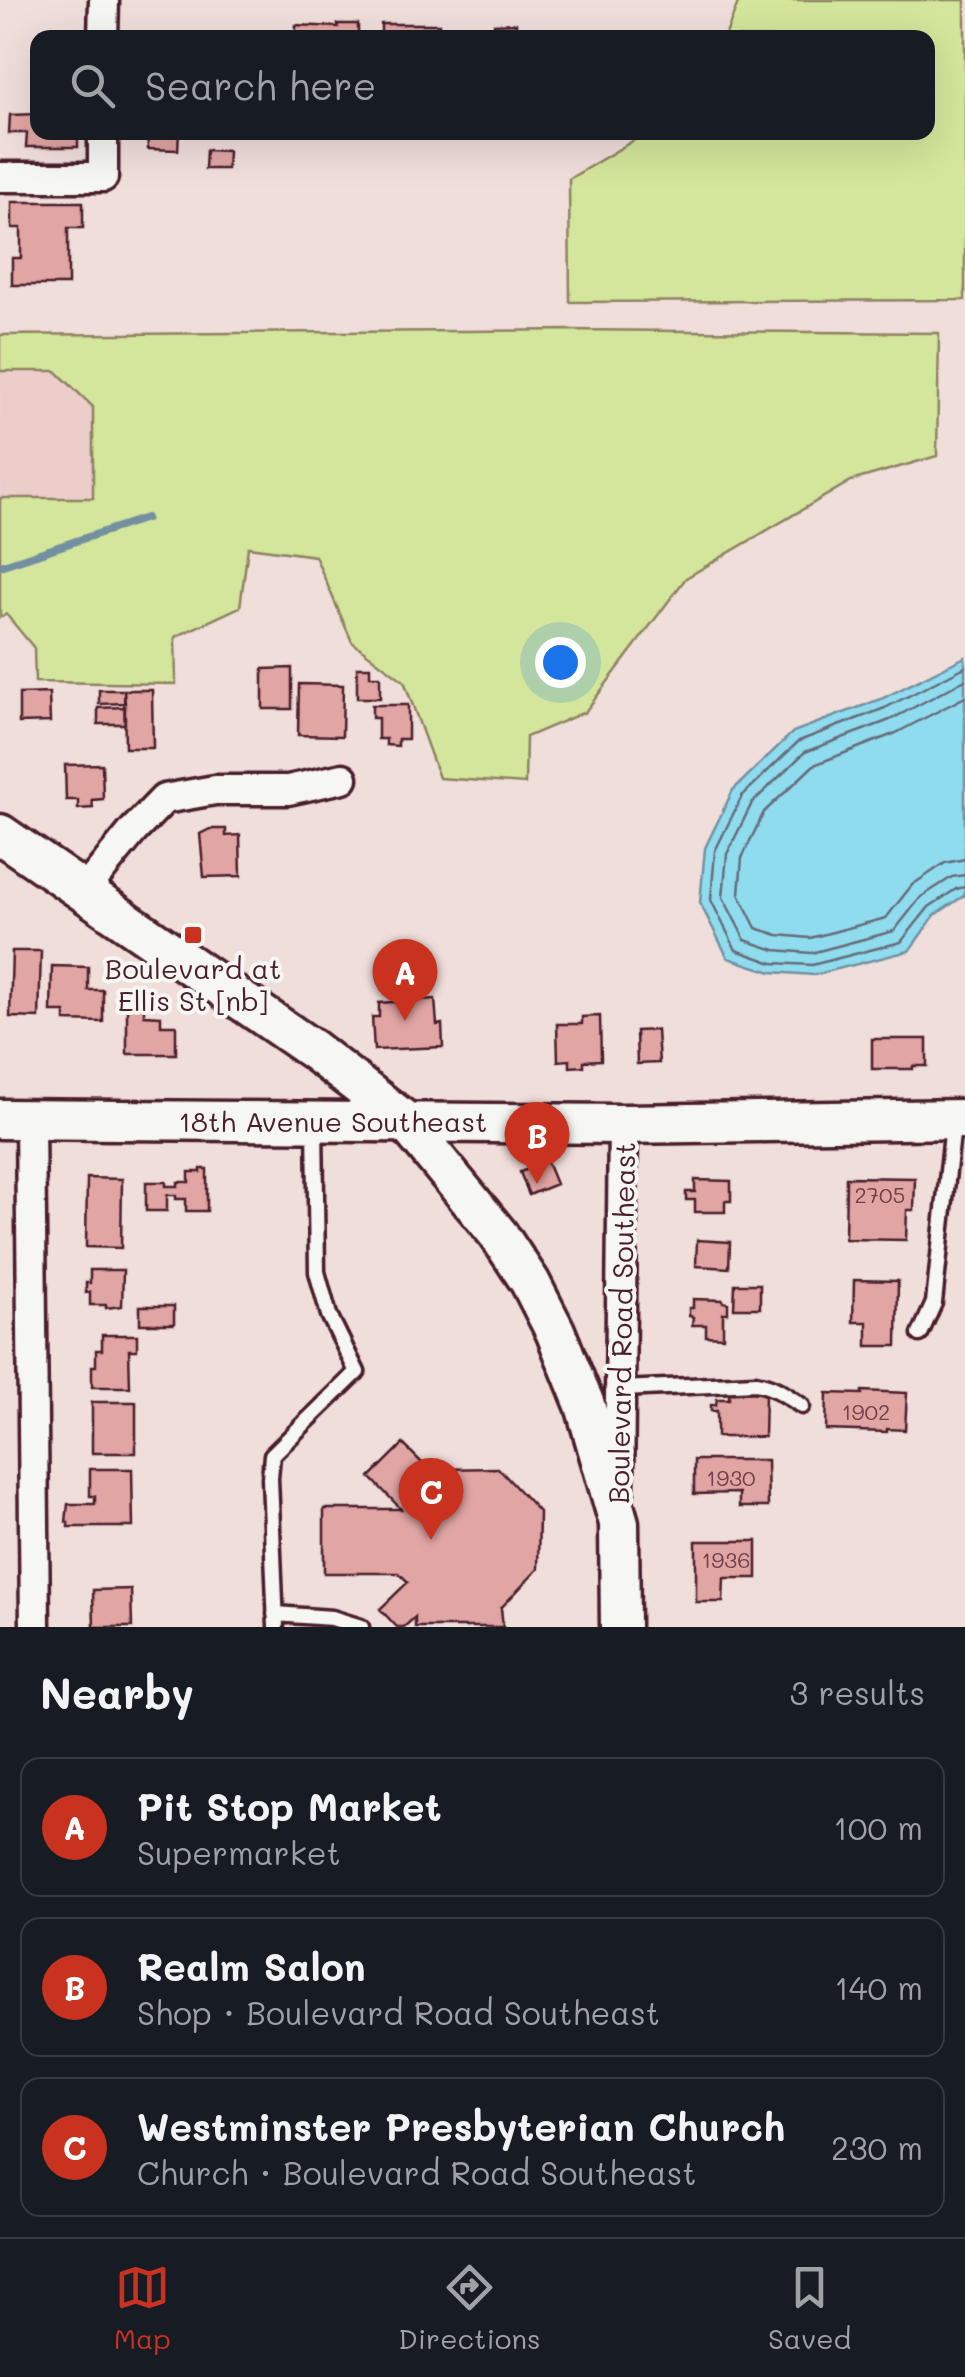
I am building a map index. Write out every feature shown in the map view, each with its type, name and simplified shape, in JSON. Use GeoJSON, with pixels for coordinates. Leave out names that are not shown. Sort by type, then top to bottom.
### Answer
{"type":"FeatureCollection","features":[{"type":"Feature","properties":{"kind":"street"},"geometry":{"type":"LineString","coordinates":[[104,0],[104,30]]}},
{"type":"Feature","properties":{"kind":"street"},"geometry":{"type":"LineString","coordinates":[[0,177],[103,177],[103,140]]}},
{"type":"Feature","properties":{"kind":"street"},"geometry":{"type":"LineString","coordinates":[[83,892],[164,800],[215,790],[288,790],[343,778]]}},
{"type":"Feature","properties":{"kind":"street","name":"Boulevard Road Southeast"},"geometry":{"type":"LineString","coordinates":[[0,834],[314,1050],[405,1121],[498,1234],[530,1282],[585,1405],[619,1523]]}},
{"type":"Feature","properties":{"kind":"street"},"geometry":{"type":"LineString","coordinates":[[15,1119],[34,1627]]}},
{"type":"Feature","properties":{"kind":"street","name":"18th Avenue Southeast"},"geometry":{"type":"LineString","coordinates":[[15,1119],[623,1124],[959,1119]]}},
{"type":"Feature","properties":{"kind":"street","name":"Boulevard Road Southeast"},"geometry":{"type":"LineString","coordinates":[[620,1627],[623,1124]]}},
{"type":"Feature","properties":{"kind":"lane"},"geometry":{"type":"LineString","coordinates":[[920,1334],[934,1303],[959,1119]]}},
{"type":"Feature","properties":{"kind":"lane"},"geometry":{"type":"LineString","coordinates":[[315,1121],[317,1272],[329,1315],[357,1372],[272,1455],[275,1621],[332,1618],[361,1627]]}},
{"type":"Feature","properties":{"kind":"lane"},"geometry":{"type":"LineString","coordinates":[[621,1389],[756,1383],[778,1390],[802,1406]]}},
{"type":"Feature","properties":{"kind":"shaded area"},"geometry":{"type":"Polygon","coordinates":[[[0,371],[56,371],[93,406],[94,498],[0,498],[0,371]]]}},
{"type":"Feature","properties":{"kind":"green space"},"geometry":{"type":"Polygon","coordinates":[[[739,0],[965,0],[965,300],[570,302],[569,179],[634,140],[935,140],[935,30],[728,30],[739,0]]]}},
{"type":"Feature","properties":{"kind":"green space"},"geometry":{"type":"Polygon","coordinates":[[[570,330],[939,333],[937,456],[851,481],[686,578],[585,712],[526,737],[525,784],[439,778],[404,681],[352,642],[315,556],[248,547],[240,607],[175,637],[176,684],[35,682],[34,648],[6,614],[0,617],[0,498],[93,498],[93,407],[56,371],[0,371],[0,335],[570,330]]]}},
{"type":"Feature","properties":{"kind":"water"},"geometry":{"type":"Polygon","coordinates":[[[965,657],[965,895],[935,915],[909,951],[814,975],[771,972],[728,958],[700,903],[705,848],[733,790],[793,732],[881,699],[965,657]]]}},
{"type":"Feature","properties":{"kind":"building"},"geometry":{"type":"Polygon","coordinates":[[[516,23],[516,30],[494,30],[494,24],[516,23]]]}},
{"type":"Feature","properties":{"kind":"building"},"geometry":{"type":"Polygon","coordinates":[[[358,24],[358,30],[296,30],[296,25],[358,24]]]}},
{"type":"Feature","properties":{"kind":"building"},"geometry":{"type":"Polygon","coordinates":[[[381,24],[439,24],[439,30],[381,30],[381,24]]]}},
{"type":"Feature","properties":{"kind":"building"},"geometry":{"type":"Polygon","coordinates":[[[30,114],[30,140],[78,140],[78,147],[26,147],[27,133],[9,133],[10,115],[30,114]]]}},
{"type":"Feature","properties":{"kind":"building"},"geometry":{"type":"Polygon","coordinates":[[[147,140],[179,140],[178,150],[148,149],[147,140]]]}},
{"type":"Feature","properties":{"kind":"building"},"geometry":{"type":"Polygon","coordinates":[[[206,150],[228,151],[227,169],[205,169],[206,150]]]}},
{"type":"Feature","properties":{"kind":"building"},"geometry":{"type":"Polygon","coordinates":[[[12,202],[83,202],[83,228],[68,228],[68,285],[12,285],[12,258],[21,258],[21,228],[12,228],[12,202]]]}},
{"type":"Feature","properties":{"kind":"building"},"geometry":{"type":"Polygon","coordinates":[[[357,667],[370,667],[370,676],[380,676],[380,698],[357,698],[357,667]]]}},
{"type":"Feature","properties":{"kind":"building"},"geometry":{"type":"Polygon","coordinates":[[[292,668],[292,709],[263,709],[263,669],[292,668]]]}},
{"type":"Feature","properties":{"kind":"building"},"geometry":{"type":"Polygon","coordinates":[[[299,684],[343,685],[342,736],[298,735],[299,684]]]}},
{"type":"Feature","properties":{"kind":"building"},"geometry":{"type":"Polygon","coordinates":[[[99,690],[124,690],[125,703],[99,704],[99,690]]]}},
{"type":"Feature","properties":{"kind":"building"},"geometry":{"type":"Polygon","coordinates":[[[124,690],[152,690],[153,748],[125,748],[124,690]]]}},
{"type":"Feature","properties":{"kind":"building"},"geometry":{"type":"Polygon","coordinates":[[[49,693],[50,722],[19,723],[19,694],[49,693]]]}},
{"type":"Feature","properties":{"kind":"building"},"geometry":{"type":"Polygon","coordinates":[[[372,705],[408,705],[408,739],[398,739],[398,746],[386,745],[386,739],[378,739],[378,718],[372,718],[372,705]]]}},
{"type":"Feature","properties":{"kind":"building"},"geometry":{"type":"Polygon","coordinates":[[[125,707],[125,724],[98,724],[98,708],[125,707]]]}},
{"type":"Feature","properties":{"kind":"building"},"geometry":{"type":"Polygon","coordinates":[[[102,764],[103,799],[92,800],[93,808],[78,809],[78,800],[66,800],[65,765],[102,764]]]}},
{"type":"Feature","properties":{"kind":"building"},"geometry":{"type":"Polygon","coordinates":[[[210,829],[226,829],[226,836],[240,835],[241,876],[204,877],[200,834],[210,829]]]}},
{"type":"Feature","properties":{"kind":"building"},"geometry":{"type":"Polygon","coordinates":[[[12,951],[41,951],[39,1018],[10,1017],[12,951]]]}},
{"type":"Feature","properties":{"kind":"building"},"geometry":{"type":"Polygon","coordinates":[[[52,966],[88,967],[88,990],[103,990],[103,1022],[65,1021],[65,1012],[51,1012],[52,966]]]}},
{"type":"Feature","properties":{"kind":"building"},"geometry":{"type":"Polygon","coordinates":[[[435,999],[443,1047],[374,1050],[372,1017],[379,1017],[379,1003],[435,999]]]}},
{"type":"Feature","properties":{"kind":"building"},"geometry":{"type":"Polygon","coordinates":[[[127,1006],[144,1007],[144,1015],[161,1016],[161,1025],[176,1025],[176,1054],[127,1054],[127,1006]]]}},
{"type":"Feature","properties":{"kind":"building"},"geometry":{"type":"Polygon","coordinates":[[[600,1016],[601,1060],[570,1067],[570,1060],[558,1061],[557,1024],[582,1024],[582,1017],[600,1016]]]}},
{"type":"Feature","properties":{"kind":"building"},"geometry":{"type":"Polygon","coordinates":[[[657,1030],[659,1063],[637,1064],[636,1031],[657,1030]]]}},
{"type":"Feature","properties":{"kind":"building"},"geometry":{"type":"Polygon","coordinates":[[[872,1039],[927,1039],[927,1066],[872,1069],[872,1039]]]}},
{"type":"Feature","properties":{"kind":"building"},"geometry":{"type":"Polygon","coordinates":[[[547,1162],[556,1184],[529,1195],[520,1172],[547,1162]]]}},
{"type":"Feature","properties":{"kind":"building"},"geometry":{"type":"Polygon","coordinates":[[[207,1169],[207,1211],[186,1211],[186,1199],[167,1195],[167,1211],[146,1211],[146,1182],[178,1186],[178,1182],[189,1182],[189,1172],[207,1169]]]}},
{"type":"Feature","properties":{"kind":"building"},"geometry":{"type":"Polygon","coordinates":[[[846,1177],[915,1178],[914,1210],[907,1210],[906,1240],[845,1239],[846,1177]]]}},
{"type":"Feature","properties":{"kind":"building"},"geometry":{"type":"Polygon","coordinates":[[[87,1178],[122,1179],[121,1248],[86,1247],[87,1178]]]}},
{"type":"Feature","properties":{"kind":"building"},"geometry":{"type":"Polygon","coordinates":[[[695,1180],[731,1181],[731,1201],[725,1201],[725,1212],[695,1212],[695,1200],[686,1200],[686,1192],[695,1192],[695,1180]]]}},
{"type":"Feature","properties":{"kind":"building"},"geometry":{"type":"Polygon","coordinates":[[[697,1240],[730,1242],[729,1268],[696,1266],[697,1240]]]}},
{"type":"Feature","properties":{"kind":"building"},"geometry":{"type":"Polygon","coordinates":[[[90,1270],[123,1270],[122,1306],[90,1305],[86,1283],[90,1283],[90,1270]]]}},
{"type":"Feature","properties":{"kind":"building"},"geometry":{"type":"Polygon","coordinates":[[[854,1280],[898,1281],[897,1346],[867,1346],[867,1322],[853,1322],[854,1280]]]}},
{"type":"Feature","properties":{"kind":"building"},"geometry":{"type":"Polygon","coordinates":[[[735,1284],[760,1284],[760,1308],[734,1308],[735,1284]]]}},
{"type":"Feature","properties":{"kind":"building"},"geometry":{"type":"Polygon","coordinates":[[[693,1299],[728,1303],[728,1313],[723,1313],[723,1337],[706,1336],[706,1325],[692,1325],[689,1308],[693,1308],[693,1299]]]}},
{"type":"Feature","properties":{"kind":"building"},"geometry":{"type":"Polygon","coordinates":[[[140,1306],[174,1306],[174,1324],[140,1324],[140,1306]]]}},
{"type":"Feature","properties":{"kind":"building"},"geometry":{"type":"Polygon","coordinates":[[[102,1335],[137,1335],[137,1350],[129,1350],[130,1387],[92,1387],[92,1366],[96,1366],[96,1350],[102,1350],[102,1335]]]}},
{"type":"Feature","properties":{"kind":"building"},"geometry":{"type":"Polygon","coordinates":[[[729,1391],[765,1393],[764,1437],[717,1437],[717,1411],[711,1411],[711,1405],[716,1405],[717,1399],[729,1399],[729,1391]]]}},
{"type":"Feature","properties":{"kind":"building"},"geometry":{"type":"Polygon","coordinates":[[[827,1393],[907,1393],[905,1430],[826,1430],[827,1393]]]}},
{"type":"Feature","properties":{"kind":"building"},"geometry":{"type":"Polygon","coordinates":[[[92,1402],[136,1402],[136,1453],[92,1453],[92,1402]]]}},
{"type":"Feature","properties":{"kind":"building"},"geometry":{"type":"Polygon","coordinates":[[[403,1444],[434,1475],[440,1469],[498,1468],[539,1512],[538,1569],[501,1608],[503,1627],[415,1627],[415,1617],[404,1627],[397,1627],[380,1609],[408,1582],[399,1573],[324,1573],[324,1509],[401,1509],[370,1477],[403,1444]]]}},
{"type":"Feature","properties":{"kind":"building"},"geometry":{"type":"Polygon","coordinates":[[[694,1460],[767,1460],[768,1507],[739,1507],[739,1493],[694,1494],[694,1460]]]}},
{"type":"Feature","properties":{"kind":"building"},"geometry":{"type":"Polygon","coordinates":[[[90,1469],[132,1469],[133,1527],[68,1527],[68,1504],[95,1504],[95,1496],[90,1496],[90,1469]]]}},
{"type":"Feature","properties":{"kind":"building"},"geometry":{"type":"Polygon","coordinates":[[[696,1541],[757,1541],[757,1578],[724,1578],[723,1602],[696,1602],[696,1541]]]}},
{"type":"Feature","properties":{"kind":"building"},"geometry":{"type":"Polygon","coordinates":[[[131,1589],[132,1627],[94,1627],[93,1590],[131,1589]]]}},
{"type":"Feature","properties":{"kind":"waterway"},"geometry":{"type":"LineString","coordinates":[[0,566],[146,518]]}},
{"type":"Feature","properties":{"kind":"place","name":"Boulevard at Ellis St [nb]"},"geometry":{"type":"Point","coordinates":[193,935]}},
{"type":"Feature","properties":{"kind":"place","name":"Pit Stop Market"},"geometry":{"type":"Point","coordinates":[405,1021]}},
{"type":"Feature","properties":{"kind":"place","name":"Realm Salon"},"geometry":{"type":"Point","coordinates":[537,1184]}},
{"type":"Feature","properties":{"kind":"place","name":"Westminster Presbyterian Church"},"geometry":{"type":"Point","coordinates":[431,1540]}}]}
